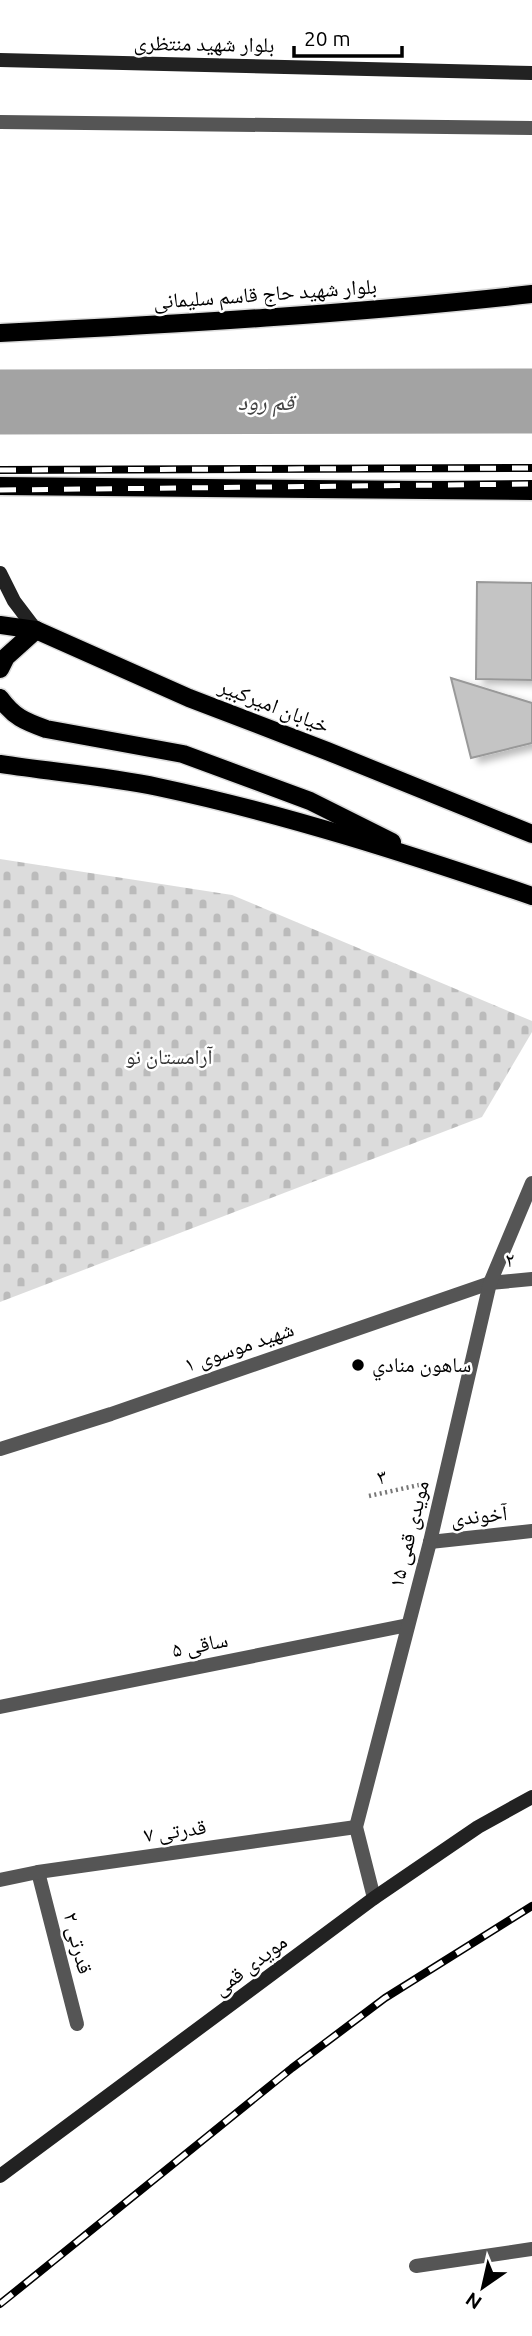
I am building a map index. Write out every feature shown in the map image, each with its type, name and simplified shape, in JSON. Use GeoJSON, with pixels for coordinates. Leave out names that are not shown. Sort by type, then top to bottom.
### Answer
{"type":"FeatureCollection","features":[{"type":"Feature","properties":{"kind":"main road","name":"بلوار شهید حاج قاسم سلیمانی"},"geometry":{"type":"LineString","coordinates":[[0,333],[304,315],[532,294]]}},
{"type":"Feature","properties":{"kind":"main road"},"geometry":{"type":"LineString","coordinates":[[0,486],[532,491]]}},
{"type":"Feature","properties":{"kind":"main road","name":"خیابان امیرکبیر"},"geometry":{"type":"LineString","coordinates":[[0,625],[36,630],[189,698],[532,834]]}},
{"type":"Feature","properties":{"kind":"main road"},"geometry":{"type":"LineString","coordinates":[[0,669],[6,657],[36,630]]}},
{"type":"Feature","properties":{"kind":"main road"},"geometry":{"type":"LineString","coordinates":[[0,698],[12,713],[26,722],[46,729],[183,754],[310,801],[435,863]]}},
{"type":"Feature","properties":{"kind":"main road"},"geometry":{"type":"LineString","coordinates":[[0,764],[180,792],[242,807],[435,863],[532,896]]}},
{"type":"Feature","properties":{"kind":"street","name":"بلوار شهید منتظری"},"geometry":{"type":"LineString","coordinates":[[0,61],[532,73]]}},
{"type":"Feature","properties":{"kind":"street"},"geometry":{"type":"LineString","coordinates":[[0,122],[532,128]]}},
{"type":"Feature","properties":{"kind":"street"},"geometry":{"type":"LineString","coordinates":[[0,573],[14,601],[36,630]]}},
{"type":"Feature","properties":{"kind":"street","name":"مویدی قمی ۱۵"},"geometry":{"type":"LineString","coordinates":[[374,1898],[356,1827],[430,1542],[490,1283],[532,1183]]}},
{"type":"Feature","properties":{"kind":"street","name":"۲"},"geometry":{"type":"LineString","coordinates":[[490,1283],[532,1279]]}},
{"type":"Feature","properties":{"kind":"street","name":"شهید موسوی ۱"},"geometry":{"type":"LineString","coordinates":[[0,1448],[111,1414],[490,1283]]}},
{"type":"Feature","properties":{"kind":"street","name":"آخوندی"},"geometry":{"type":"LineString","coordinates":[[430,1542],[532,1531]]}},
{"type":"Feature","properties":{"kind":"street","name":"ساقی ۵"},"geometry":{"type":"LineString","coordinates":[[0,1707],[408,1625]]}},
{"type":"Feature","properties":{"kind":"street","name":"مویدی قمی"},"geometry":{"type":"LineString","coordinates":[[0,2176],[374,1898],[478,1827],[532,1797]]}},
{"type":"Feature","properties":{"kind":"street","name":"قدرتی ۷"},"geometry":{"type":"LineString","coordinates":[[0,1880],[38,1872],[356,1827]]}},
{"type":"Feature","properties":{"kind":"street","name":"قدرتی ۲"},"geometry":{"type":"LineString","coordinates":[[38,1872],[77,2024]]}},
{"type":"Feature","properties":{"kind":"street"},"geometry":{"type":"LineString","coordinates":[[416,2266],[532,2249]]}},
{"type":"Feature","properties":{"kind":"path","name":"۳"},"geometry":{"type":"LineString","coordinates":[[369,1496],[443,1480]]}},
{"type":"Feature","properties":{"kind":"green space","name":"آرامستان نو"},"geometry":{"type":"Polygon","coordinates":[[[0,859],[232,895],[532,1021],[532,1032],[482,1117],[0,1302],[0,859]]]}},
{"type":"Feature","properties":{"kind":"building"},"geometry":{"type":"Polygon","coordinates":[[[477,582],[532,583],[532,680],[476,679],[477,582]]]}},
{"type":"Feature","properties":{"kind":"building"},"geometry":{"type":"Polygon","coordinates":[[[451,678],[532,703],[532,743],[471,758],[451,678]]]}},
{"type":"Feature","properties":{"kind":"waterway","name":"قم رود"},"geometry":{"type":"LineString","coordinates":[[0,402],[532,401]]}},
{"type":"Feature","properties":{"kind":"railway"},"geometry":{"type":"LineString","coordinates":[[0,470],[532,468]]}},
{"type":"Feature","properties":{"kind":"railway"},"geometry":{"type":"LineString","coordinates":[[0,490],[532,484]]}},
{"type":"Feature","properties":{"kind":"railway"},"geometry":{"type":"LineString","coordinates":[[0,2304],[292,2068],[385,1998],[532,1906]]}},
{"type":"Feature","properties":{"kind":"place","name":"ساهون منادي"},"geometry":{"type":"Point","coordinates":[358,1365]}}]}
